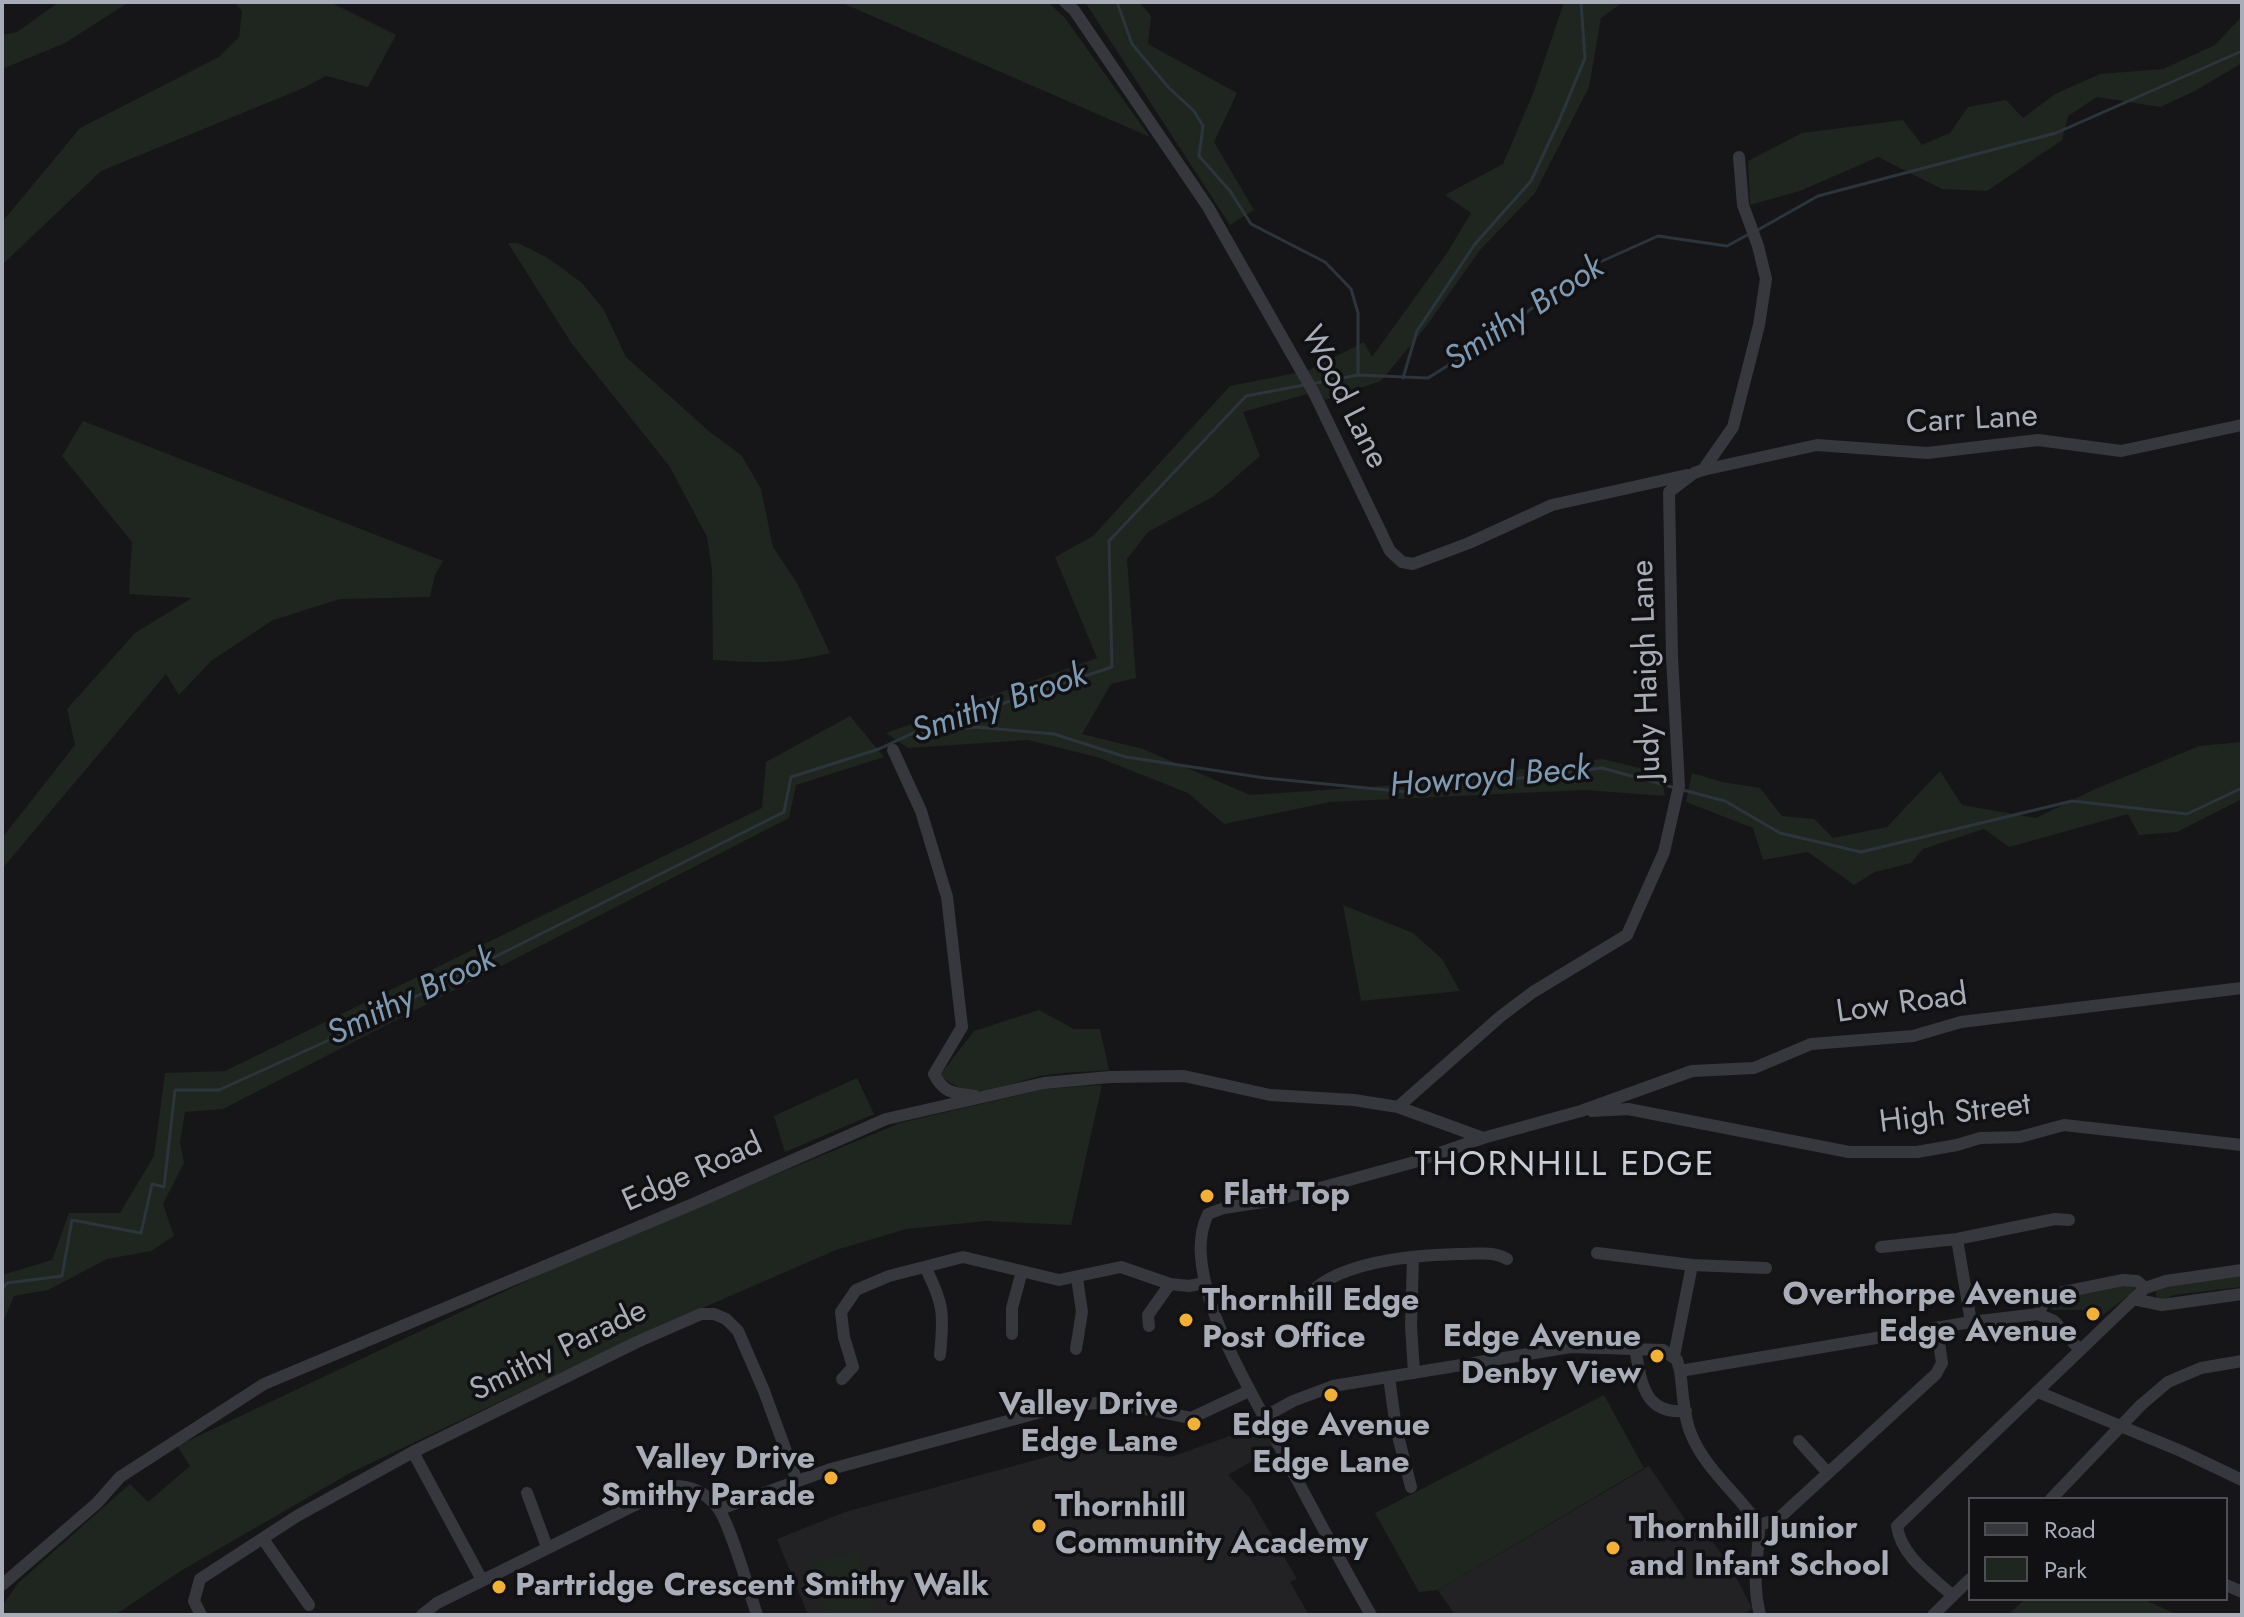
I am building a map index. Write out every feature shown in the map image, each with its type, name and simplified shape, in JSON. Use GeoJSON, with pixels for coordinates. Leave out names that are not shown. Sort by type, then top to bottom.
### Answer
{"type":"FeatureCollection","features":[{"type":"Feature","properties":{"kind":"street","name":"Wood Lane"},"geometry":{"type":"LineString","coordinates":[[1065,2],[1074,10],[1208,207],[1315,395],[1390,551],[1402,562],[1413,564],[1469,543],[1552,505],[1666,486]]}},
{"type":"Feature","properties":{"kind":"street"},"geometry":{"type":"LineString","coordinates":[[1666,486],[1698,472],[1733,427],[1759,325],[1766,279],[1743,205],[1739,157]]}},
{"type":"Feature","properties":{"kind":"street","name":"Carr Lane"},"geometry":{"type":"LineString","coordinates":[[1698,472],[1817,445],[1927,453],[2038,440],[2121,451],[2242,425]]}},
{"type":"Feature","properties":{"kind":"street","name":"Judy Haigh Lane"},"geometry":{"type":"LineString","coordinates":[[1398,1107],[1501,1016],[1533,992],[1627,935],[1664,852],[1679,786],[1666,486]]}},
{"type":"Feature","properties":{"kind":"street"},"geometry":{"type":"LineString","coordinates":[[893,750],[921,811],[947,897],[962,1027],[934,1074],[940,1086],[952,1092],[982,1097]]}},
{"type":"Feature","properties":{"kind":"street","name":"Low Road"},"geometry":{"type":"LineString","coordinates":[[1581,1111],[1692,1071],[1754,1068],[1811,1044],[1913,1036],[1961,1022],[2242,988]]}},
{"type":"Feature","properties":{"kind":"street","name":"Edge Road"},"geometry":{"type":"LineString","coordinates":[[2,1585],[97,1503],[120,1477],[264,1384],[693,1204],[886,1119],[1044,1083],[1110,1077],[1184,1076],[1270,1095],[1354,1100],[1398,1107],[1483,1138]]}},
{"type":"Feature","properties":{"kind":"street","name":"High Street"},"geometry":{"type":"LineString","coordinates":[[1581,1111],[1628,1109],[1849,1152],[1917,1152],[1980,1138],[2020,1137],[2064,1125],[2242,1145]]}},
{"type":"Feature","properties":{"kind":"street"},"geometry":{"type":"LineString","coordinates":[[1371,1615],[1297,1483],[1249,1391],[1221,1328],[1205,1283],[1201,1229],[1208,1214],[1224,1208],[1276,1200],[1581,1111]]}},
{"type":"Feature","properties":{"kind":"street"},"geometry":{"type":"LineString","coordinates":[[1881,1247],[1957,1239],[2055,1219],[2069,1220]]}},
{"type":"Feature","properties":{"kind":"street"},"geometry":{"type":"LineString","coordinates":[[1957,1239],[1971,1322]]}},
{"type":"Feature","properties":{"kind":"street"},"geometry":{"type":"LineString","coordinates":[[1597,1253],[1692,1265],[1766,1268]]}},
{"type":"Feature","properties":{"kind":"street"},"geometry":{"type":"LineString","coordinates":[[1304,1301],[1319,1285],[1358,1266],[1413,1257],[1498,1254],[1507,1259]]}},
{"type":"Feature","properties":{"kind":"street"},"geometry":{"type":"LineString","coordinates":[[853,1367],[841,1312],[856,1290],[889,1276],[963,1257],[1059,1280],[1121,1267],[1170,1284],[1189,1286],[1205,1283]]}},
{"type":"Feature","properties":{"kind":"street"},"geometry":{"type":"LineString","coordinates":[[1413,1257],[1411,1326],[1414,1373]]}},
{"type":"Feature","properties":{"kind":"street"},"geometry":{"type":"LineString","coordinates":[[1692,1265],[1674,1356],[1680,1371],[1690,1432],[1707,1463],[1759,1525],[1754,1571],[1755,1597],[1760,1615]]}},
{"type":"Feature","properties":{"kind":"street"},"geometry":{"type":"LineString","coordinates":[[925,1267],[939,1293],[944,1316],[940,1355]]}},
{"type":"Feature","properties":{"kind":"street"},"geometry":{"type":"LineString","coordinates":[[1953,1596],[1916,1562],[1899,1541],[1897,1526],[2145,1288],[2166,1281],[2242,1270]]}},
{"type":"Feature","properties":{"kind":"street"},"geometry":{"type":"LineString","coordinates":[[1012,1334],[1012,1308],[1022,1271]]}},
{"type":"Feature","properties":{"kind":"street"},"geometry":{"type":"LineString","coordinates":[[1076,1349],[1082,1312],[1077,1278]]}},
{"type":"Feature","properties":{"kind":"street"},"geometry":{"type":"LineString","coordinates":[[2038,1314],[2046,1298],[2054,1294],[2123,1280],[2137,1281],[2145,1288]]}},
{"type":"Feature","properties":{"kind":"street"},"geometry":{"type":"LineString","coordinates":[[1149,1326],[1148,1315],[1170,1284]]}},
{"type":"Feature","properties":{"kind":"street"},"geometry":{"type":"LineString","coordinates":[[2133,1299],[2162,1305],[2242,1294]]}},
{"type":"Feature","properties":{"kind":"street","name":"Smithy Parade"},"geometry":{"type":"LineString","coordinates":[[201,1615],[194,1601],[200,1579],[297,1516],[413,1452],[637,1342],[701,1314],[714,1314],[726,1319],[738,1331],[797,1481]]}},
{"type":"Feature","properties":{"kind":"street"},"geometry":{"type":"LineString","coordinates":[[1680,1371],[1971,1322],[2038,1314],[2054,1321],[2080,1350]]}},
{"type":"Feature","properties":{"kind":"street"},"geometry":{"type":"LineString","coordinates":[[1759,1525],[1778,1519],[1936,1374],[1942,1363],[1937,1328]]}},
{"type":"Feature","properties":{"kind":"street"},"geometry":{"type":"LineString","coordinates":[[1264,1417],[1293,1401],[1333,1386],[1571,1347],[1635,1347],[1663,1350],[1674,1356]]}},
{"type":"Feature","properties":{"kind":"street"},"geometry":{"type":"LineString","coordinates":[[1635,1347],[1641,1383],[1653,1403],[1668,1413],[1686,1411]]}},
{"type":"Feature","properties":{"kind":"street"},"geometry":{"type":"LineString","coordinates":[[2053,1497],[2168,1382],[2201,1368],[2242,1361]]}},
{"type":"Feature","properties":{"kind":"street"},"geometry":{"type":"LineString","coordinates":[[853,1367],[867,1370]]}},
{"type":"Feature","properties":{"kind":"street"},"geometry":{"type":"LineString","coordinates":[[842,1379],[853,1367]]}},
{"type":"Feature","properties":{"kind":"street"},"geometry":{"type":"LineString","coordinates":[[1389,1377],[1396,1428],[1411,1487]]}},
{"type":"Feature","properties":{"kind":"street"},"geometry":{"type":"LineString","coordinates":[[720,1509],[797,1481],[1063,1406],[1098,1403],[1126,1405],[1191,1418],[1249,1391]]}},
{"type":"Feature","properties":{"kind":"street"},"geometry":{"type":"LineString","coordinates":[[2038,1392],[2242,1480]]}},
{"type":"Feature","properties":{"kind":"street"},"geometry":{"type":"LineString","coordinates":[[1799,1441],[1828,1473]]}},
{"type":"Feature","properties":{"kind":"street"},"geometry":{"type":"LineString","coordinates":[[413,1452],[482,1580]]}},
{"type":"Feature","properties":{"kind":"street"},"geometry":{"type":"LineString","coordinates":[[422,1615],[437,1603],[673,1486],[688,1486],[701,1492],[720,1509],[757,1615]]}},
{"type":"Feature","properties":{"kind":"street"},"geometry":{"type":"LineString","coordinates":[[527,1493],[547,1547]]}},
{"type":"Feature","properties":{"kind":"street"},"geometry":{"type":"LineString","coordinates":[[263,1539],[309,1605]]}},
{"type":"Feature","properties":{"kind":"street"},"geometry":{"type":"LineString","coordinates":[[1933,1615],[1968,1581]]}},
{"type":"Feature","properties":{"kind":"shaded area","name":"Thornhill Community Academy"},"geometry":{"type":"Polygon","coordinates":[[[1266,1423],[1278,1446],[1228,1475],[1250,1498],[1297,1579],[1290,1582],[1309,1615],[808,1615],[777,1539],[845,1512],[1083,1447],[1171,1457],[1266,1423]]]}},
{"type":"Feature","properties":{"kind":"shaded area","name":"Thornhill Junior and Infant School"},"geometry":{"type":"Polygon","coordinates":[[[1649,1466],[1691,1528],[1699,1523],[1731,1567],[1752,1608],[1745,1615],[1455,1615],[1438,1590],[1649,1466]]]}},
{"type":"Feature","properties":{"kind":"green space"},"geometry":{"type":"Polygon","coordinates":[[[59,2],[129,2],[65,43],[2,69],[2,35],[17,32],[59,2]]]}},
{"type":"Feature","properties":{"kind":"green space"},"geometry":{"type":"Polygon","coordinates":[[[234,2],[330,2],[396,35],[368,87],[326,76],[101,171],[2,265],[2,222],[80,128],[219,57],[239,37],[242,11],[234,2]]]}},
{"type":"Feature","properties":{"kind":"green space"},"geometry":{"type":"Polygon","coordinates":[[[840,2],[1048,2],[1065,18],[1150,137],[840,2]]]}},
{"type":"Feature","properties":{"kind":"green space"},"geometry":{"type":"Polygon","coordinates":[[[1085,2],[1139,2],[1151,16],[1148,44],[1237,93],[1214,142],[1254,210],[1230,225],[1085,2]]]}},
{"type":"Feature","properties":{"kind":"green space"},"geometry":{"type":"Polygon","coordinates":[[[1564,2],[1623,2],[1601,18],[1589,87],[1535,193],[1480,250],[1425,328],[1381,381],[1325,400],[1307,371],[1364,342],[1372,357],[1447,253],[1471,213],[1445,195],[1503,164],[1534,91],[1564,2]]]}},
{"type":"Feature","properties":{"kind":"green space"},"geometry":{"type":"Polygon","coordinates":[[[2242,16],[2242,63],[2195,91],[2160,107],[2097,97],[2068,116],[2062,140],[1987,191],[1942,189],[1878,157],[1800,191],[1750,205],[1748,161],[1802,133],[1903,120],[1922,145],[1950,133],[1968,107],[2006,100],[2023,118],[2055,94],[2100,74],[2163,69],[2215,45],[2242,16]]]}},
{"type":"Feature","properties":{"kind":"green space"},"geometry":{"type":"Polygon","coordinates":[[[508,243],[518,243],[548,258],[582,283],[604,310],[626,357],[710,432],[742,456],[761,489],[773,547],[797,583],[830,653],[772,662],[713,660],[712,570],[707,537],[670,467],[572,344],[508,243]]]}},
{"type":"Feature","properties":{"kind":"green space"},"geometry":{"type":"Polygon","coordinates":[[[1296,373],[1307,394],[1243,412],[1260,456],[1214,496],[1148,532],[1127,559],[1136,678],[1111,684],[1082,734],[1143,749],[1250,795],[1397,785],[1602,759],[1661,773],[1665,796],[1585,790],[1330,802],[1224,824],[1188,793],[1097,757],[1028,740],[908,748],[886,733],[1097,658],[1055,557],[1093,536],[1230,386],[1296,373]]]}},
{"type":"Feature","properties":{"kind":"green space"},"geometry":{"type":"Polygon","coordinates":[[[83,421],[443,561],[435,575],[430,597],[340,599],[273,620],[211,661],[179,695],[166,674],[2,869],[2,838],[75,745],[67,709],[135,633],[192,598],[129,594],[132,542],[62,456],[83,421]]]}},
{"type":"Feature","properties":{"kind":"green space"},"geometry":{"type":"Polygon","coordinates":[[[850,716],[884,757],[796,785],[789,818],[223,1109],[185,1112],[180,1142],[184,1163],[163,1204],[174,1236],[151,1251],[107,1259],[48,1290],[14,1296],[2,1324],[2,1275],[52,1260],[69,1213],[120,1213],[154,1156],[165,1073],[225,1071],[762,808],[766,762],[850,716]]]}},
{"type":"Feature","properties":{"kind":"green space"},"geometry":{"type":"Polygon","coordinates":[[[2242,742],[2242,799],[2177,832],[2139,835],[2128,814],[2009,847],[1984,829],[1923,849],[1911,863],[1875,872],[1854,885],[1808,852],[1763,860],[1753,828],[1686,802],[1692,773],[1760,788],[1782,816],[1814,819],[1833,838],[1887,827],[1940,771],[1962,805],[2036,818],[2093,790],[2199,746],[2242,742]]]}},
{"type":"Feature","properties":{"kind":"green space"},"geometry":{"type":"Polygon","coordinates":[[[1343,905],[1413,933],[1442,959],[1460,991],[1361,1001],[1343,905]]]}},
{"type":"Feature","properties":{"kind":"green space"},"geometry":{"type":"Polygon","coordinates":[[[1039,1010],[1074,1029],[1100,1029],[1109,1070],[1040,1076],[1001,1088],[977,1091],[952,1084],[940,1075],[974,1031],[1039,1010]]]}},
{"type":"Feature","properties":{"kind":"green space"},"geometry":{"type":"Polygon","coordinates":[[[857,1078],[874,1114],[785,1152],[774,1116],[857,1078]]]}},
{"type":"Feature","properties":{"kind":"green space"},"geometry":{"type":"Polygon","coordinates":[[[1102,1085],[1071,1225],[986,1221],[906,1229],[836,1250],[638,1336],[350,1473],[179,1572],[115,1615],[2,1615],[2,1606],[18,1583],[130,1484],[148,1502],[190,1466],[177,1446],[575,1258],[900,1123],[1045,1089],[1102,1085]]]}},
{"type":"Feature","properties":{"kind":"green space"},"geometry":{"type":"Polygon","coordinates":[[[2242,1275],[2242,1287],[2174,1295],[2162,1300],[2156,1297],[2156,1289],[2166,1286],[2242,1275]]]}},
{"type":"Feature","properties":{"kind":"green space"},"geometry":{"type":"Polygon","coordinates":[[[2133,1285],[2133,1292],[2099,1318],[2092,1308],[2053,1310],[2048,1306],[2054,1300],[2133,1285]]]}},
{"type":"Feature","properties":{"kind":"green space"},"geometry":{"type":"Polygon","coordinates":[[[1604,1395],[1644,1468],[1438,1590],[1419,1592],[1375,1513],[1604,1395]]]}},
{"type":"Feature","properties":{"kind":"green space"},"geometry":{"type":"Polygon","coordinates":[[[859,1551],[877,1615],[826,1615],[810,1563],[859,1551]]]}},
{"type":"Feature","properties":{"kind":"green space"},"geometry":{"type":"Polygon","coordinates":[[[2023,1601],[2147,1601],[2178,1615],[2008,1615],[2023,1601]]]}},
{"type":"Feature","properties":{"kind":"waterway"},"geometry":{"type":"LineString","coordinates":[[1117,2],[1132,44],[1169,88],[1194,111],[1203,126],[1199,156],[1230,191],[1251,224],[1325,262],[1351,289],[1358,313],[1358,374]]}},
{"type":"Feature","properties":{"kind":"waterway"},"geometry":{"type":"LineString","coordinates":[[1403,378],[1417,331],[1475,244],[1531,181],[1585,58],[1581,2]]}},
{"type":"Feature","properties":{"kind":"waterway","name":"Smithy Brook"},"geometry":{"type":"LineString","coordinates":[[1756,231],[1818,196],[2056,133],[2242,51]]}},
{"type":"Feature","properties":{"kind":"waterway","name":"Smithy Brook"},"geometry":{"type":"LineString","coordinates":[[1311,384],[1358,375],[1428,378],[1500,333],[1580,271],[1658,236],[1727,246],[1749,234]]}},
{"type":"Feature","properties":{"kind":"waterway","name":"Smithy Brook"},"geometry":{"type":"LineString","coordinates":[[2,1290],[7,1283],[62,1276],[72,1220],[141,1233],[152,1184],[164,1187],[175,1090],[219,1090],[327,1041],[784,812],[791,777],[1112,667],[1109,541],[1246,396],[1304,385]]}},
{"type":"Feature","properties":{"kind":"waterway","name":"Howroyd Beck"},"geometry":{"type":"LineString","coordinates":[[914,735],[976,727],[1054,734],[1126,757],[1265,778],[1407,792],[1602,768],[1676,788]]}},
{"type":"Feature","properties":{"kind":"waterway","name":"Howroyd Beck"},"geometry":{"type":"LineString","coordinates":[[1683,790],[1725,801],[1780,833],[1861,852],[2072,801],[2187,814],[2242,788]]}},
{"type":"Feature","properties":{"kind":"place","name":"Flatt Top"},"geometry":{"type":"Point","coordinates":[1207,1196]}},
{"type":"Feature","properties":{"kind":"place","name":"Overthorpe Avenue Edge Avenue"},"geometry":{"type":"Point","coordinates":[2093,1314]}},
{"type":"Feature","properties":{"kind":"place","name":"Thornhill Edge Post Office"},"geometry":{"type":"Point","coordinates":[1186,1320]}},
{"type":"Feature","properties":{"kind":"place","name":"Edge Avenue Denby View"},"geometry":{"type":"Point","coordinates":[1657,1356]}},
{"type":"Feature","properties":{"kind":"place","name":"Edge Avenue Edge Lane"},"geometry":{"type":"Point","coordinates":[1331,1395]}},
{"type":"Feature","properties":{"kind":"place","name":"Valley Drive Edge Lane"},"geometry":{"type":"Point","coordinates":[1194,1424]}},
{"type":"Feature","properties":{"kind":"place","name":"Valley Drive Smithy Parade"},"geometry":{"type":"Point","coordinates":[831,1478]}},
{"type":"Feature","properties":{"kind":"place","name":"Thornhill Community Academy"},"geometry":{"type":"Point","coordinates":[1039,1526]}},
{"type":"Feature","properties":{"kind":"place","name":"Thornhill Junior and Infant School"},"geometry":{"type":"Point","coordinates":[1613,1548]}},
{"type":"Feature","properties":{"kind":"place","name":"Partridge Crescent Smithy Walk"},"geometry":{"type":"Point","coordinates":[499,1587]}},
{"type":"Feature","properties":{"kind":"district","name":"THORNHILL EDGE"},"geometry":{"type":"Point","coordinates":[1565,1167]}}]}
